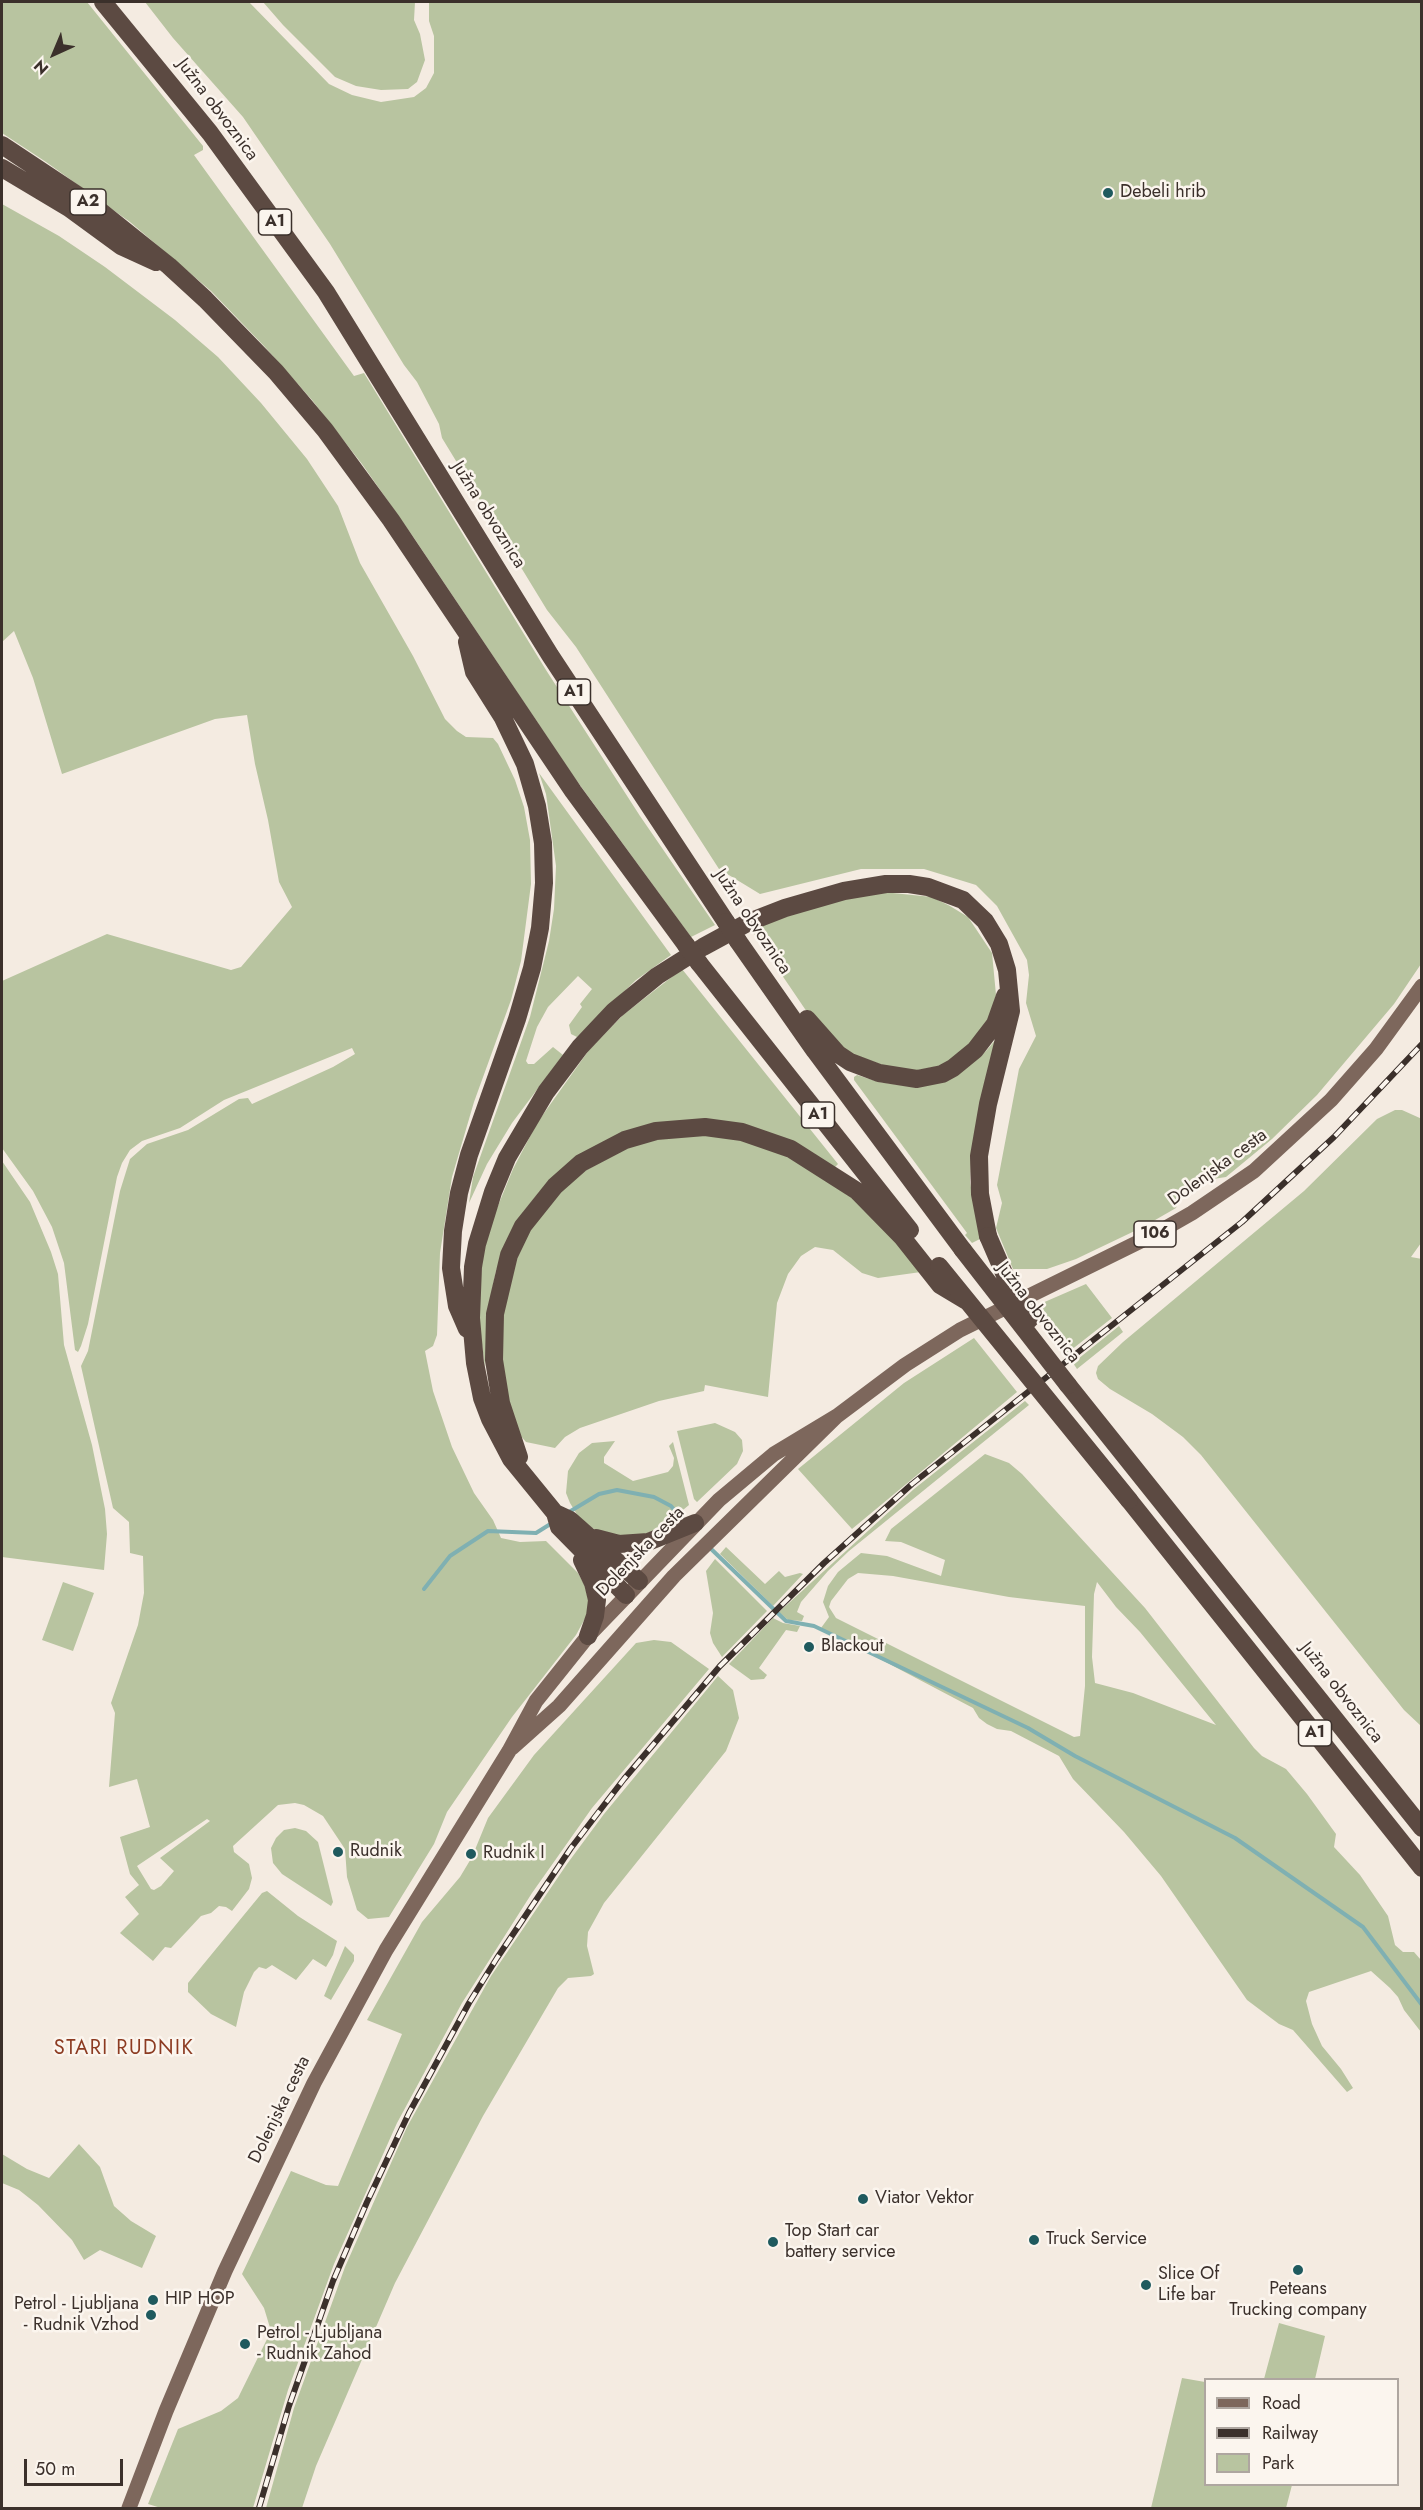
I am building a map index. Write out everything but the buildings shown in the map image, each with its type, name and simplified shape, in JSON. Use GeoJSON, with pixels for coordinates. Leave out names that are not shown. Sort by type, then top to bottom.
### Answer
{"type":"FeatureCollection","features":[{"type":"Feature","properties":{"kind":"highway","name":"Južna obvoznica"},"geometry":{"type":"LineString","coordinates":[[103,2],[210,133],[326,292],[562,674],[738,941],[836,1080],[963,1250],[1068,1385],[1422,1828]]}},
{"type":"Feature","properties":{"kind":"highway","name":"A2"},"geometry":{"type":"LineString","coordinates":[[2,145],[94,206],[169,266]]}},
{"type":"Feature","properties":{"kind":"highway","name":"A1"},"geometry":{"type":"LineString","coordinates":[[2,168],[69,208],[121,246],[153,262],[169,266],[239,333],[276,372],[325,430],[391,520],[573,790],[699,963],[935,1270],[969,1302],[1422,1868]]}},
{"type":"Feature","properties":{"kind":"highway"},"geometry":{"type":"LineString","coordinates":[[465,631],[474,672],[503,718],[525,764],[537,806],[543,843],[544,883],[540,928],[532,968],[517,1019],[469,1155],[453,1231],[451,1268],[457,1306],[472,1342]]}},
{"type":"Feature","properties":{"kind":"highway"},"geometry":{"type":"LineString","coordinates":[[626,1595],[526,1479],[511,1459],[490,1419],[477,1375],[472,1342],[471,1294],[477,1244],[493,1192],[519,1136],[546,1092],[592,1033],[632,995],[677,963],[721,936],[785,908],[861,887],[909,884],[948,893],[975,910],[985,921],[999,944],[1007,970],[1011,1011],[1003,1053],[988,1104],[979,1155],[980,1194],[988,1236],[1014,1294],[1064,1368],[1068,1385]]}},
{"type":"Feature","properties":{"kind":"highway"},"geometry":{"type":"LineString","coordinates":[[738,941],[751,948],[772,970],[817,1032],[838,1054],[866,1070],[891,1077],[917,1079],[928,1077],[948,1071],[965,1059],[986,1038],[995,1024],[1008,986]]}},
{"type":"Feature","properties":{"kind":"highway"},"geometry":{"type":"LineString","coordinates":[[526,1479],[501,1403],[494,1360],[495,1314],[504,1272],[523,1226],[544,1197],[567,1175],[608,1148],[641,1135],[689,1127],[742,1132],[776,1143],[806,1157],[857,1191],[935,1270]]}},
{"type":"Feature","properties":{"kind":"highway"},"geometry":{"type":"LineString","coordinates":[[579,1539],[632,1545],[659,1539],[689,1527]]}},
{"type":"Feature","properties":{"kind":"highway"},"geometry":{"type":"LineString","coordinates":[[579,1539],[639,1581]]}},
{"type":"Feature","properties":{"kind":"highway"},"geometry":{"type":"LineString","coordinates":[[579,1539],[596,1592],[595,1616],[588,1636]]}},
{"type":"Feature","properties":{"kind":"main road","name":"Dolenjska cesta"},"geometry":{"type":"LineString","coordinates":[[129,2508],[166,2411],[225,2271],[314,2083],[386,1950],[509,1751],[536,1701],[588,1636],[689,1527],[764,1462],[837,1416],[905,1365],[960,1330],[1157,1233],[1192,1214],[1254,1171],[1330,1100],[1376,1049],[1422,986]]}},
{"type":"Feature","properties":{"kind":"main road","name":"Dolenjska cesta"},"geometry":{"type":"LineString","coordinates":[[509,1751],[559,1706],[655,1597],[837,1416]]}},
{"type":"Feature","properties":{"kind":"main road"},"geometry":{"type":"LineString","coordinates":[[639,1581],[655,1597]]}},
{"type":"Feature","properties":{"kind":"main road"},"geometry":{"type":"LineString","coordinates":[[626,1595],[642,1611]]}},
{"type":"Feature","properties":{"kind":"green space"},"geometry":{"type":"Polygon","coordinates":[[[2,2],[87,2],[203,146],[203,150],[194,155],[354,376],[364,373],[546,670],[640,816],[715,925],[691,937],[574,777],[362,464],[312,400],[264,346],[211,291],[130,222],[2,133],[2,2]]]}},
{"type":"Feature","properties":{"kind":"green space"},"geometry":{"type":"Polygon","coordinates":[[[145,2],[249,2],[329,84],[352,95],[381,102],[414,97],[426,88],[434,73],[434,36],[429,21],[429,2],[1421,2],[1421,964],[1394,1004],[1317,1095],[1272,1139],[1226,1177],[1200,1181],[1186,1189],[1180,1196],[1176,1208],[1143,1227],[1076,1259],[1047,1269],[1013,1269],[996,1228],[1002,1203],[997,1185],[1019,1069],[1036,1036],[1026,1003],[1029,975],[1027,960],[997,906],[976,885],[924,869],[861,869],[760,894],[719,869],[576,647],[547,610],[442,438],[439,424],[417,382],[404,365],[330,244],[243,117],[173,38],[145,2]]]}},
{"type":"Feature","properties":{"kind":"green space"},"geometry":{"type":"Polygon","coordinates":[[[263,2],[415,2],[414,20],[420,34],[425,60],[417,82],[408,89],[381,90],[356,86],[335,77],[263,2]]]}},
{"type":"Feature","properties":{"kind":"green space"},"geometry":{"type":"Polygon","coordinates":[[[2,204],[59,236],[105,267],[175,320],[218,357],[261,403],[307,459],[338,506],[360,563],[413,656],[445,719],[466,737],[493,738],[515,780],[524,807],[530,840],[531,884],[521,961],[511,1000],[474,1102],[452,1177],[440,1253],[437,1335],[433,1346],[425,1351],[433,1391],[452,1447],[474,1493],[493,1520],[501,1538],[520,1542],[546,1541],[578,1573],[585,1586],[588,1613],[576,1635],[512,1717],[447,1812],[434,1844],[389,1917],[368,1919],[357,1910],[347,1877],[345,1849],[323,1816],[304,1805],[295,1803],[278,1805],[233,1846],[234,1852],[249,1864],[252,1878],[249,1889],[232,1911],[219,1906],[211,1913],[201,1916],[171,1948],[165,1947],[153,1961],[120,1933],[139,1914],[125,1897],[139,1885],[130,1874],[120,1837],[150,1827],[137,1779],[109,1787],[115,1713],[111,1703],[138,1625],[144,1593],[143,1556],[130,1553],[129,1522],[113,1508],[81,1366],[88,1351],[120,1191],[130,1159],[147,1144],[188,1130],[239,1099],[248,1098],[252,1104],[333,1067],[355,1054],[352,1048],[224,1100],[180,1128],[142,1141],[130,1150],[117,1177],[88,1324],[78,1352],[75,1350],[64,1263],[52,1227],[33,1191],[2,1148],[2,981],[107,934],[231,970],[241,967],[292,907],[279,882],[247,715],[215,719],[62,774],[33,678],[14,631],[2,642],[2,204]],[[207,1819],[137,1866],[151,1889],[154,1890],[161,1886],[174,1871],[160,1858],[210,1821],[207,1819]]]}},
{"type":"Feature","properties":{"kind":"green space"},"geometry":{"type":"Polygon","coordinates":[[[539,773],[671,955],[636,980],[577,1037],[571,1034],[569,1025],[582,1007],[580,1004],[592,989],[578,976],[548,1007],[537,1027],[526,1061],[528,1064],[534,1064],[553,1047],[563,1055],[512,1123],[487,1164],[469,1203],[473,1177],[530,1017],[549,941],[554,909],[556,866],[546,794],[539,773]]]}},
{"type":"Feature","properties":{"kind":"green space"},"geometry":{"type":"Polygon","coordinates":[[[883,892],[932,897],[950,906],[968,917],[992,953],[996,995],[986,1028],[948,1064],[905,1073],[846,1052],[807,1012],[752,931],[775,920],[839,900],[883,892]]]}},
{"type":"Feature","properties":{"kind":"green space"},"geometry":{"type":"Polygon","coordinates":[[[682,969],[838,1164],[835,1167],[697,1121],[558,1175],[540,1191],[524,1211],[503,1252],[496,1271],[489,1305],[485,1368],[480,1329],[479,1292],[484,1248],[493,1218],[513,1169],[537,1123],[589,1050],[623,1015],[682,969]]]}},
{"type":"Feature","properties":{"kind":"green space"},"geometry":{"type":"Polygon","coordinates":[[[997,1038],[971,1157],[970,1182],[980,1239],[972,1243],[854,1077],[857,1075],[879,1082],[908,1086],[954,1077],[986,1051],[997,1038]]]}},
{"type":"Feature","properties":{"kind":"green space"},"geometry":{"type":"Polygon","coordinates":[[[1395,1110],[1402,1110],[1422,1119],[1421,1243],[1411,1257],[1422,1259],[1421,1726],[1404,1710],[1201,1455],[1183,1437],[1152,1414],[1110,1389],[1098,1379],[1096,1373],[1098,1366],[1123,1342],[1304,1191],[1377,1119],[1395,1110]]]}},
{"type":"Feature","properties":{"kind":"green space"},"geometry":{"type":"Polygon","coordinates":[[[694,1134],[731,1137],[788,1156],[808,1167],[859,1203],[885,1229],[921,1272],[878,1278],[862,1273],[833,1250],[815,1247],[801,1256],[788,1274],[777,1303],[768,1397],[705,1385],[704,1391],[659,1401],[580,1428],[565,1437],[555,1448],[526,1442],[519,1434],[509,1403],[500,1359],[502,1310],[512,1268],[526,1235],[552,1199],[581,1173],[630,1146],[655,1138],[694,1134]]]}},
{"type":"Feature","properties":{"kind":"green space"},"geometry":{"type":"Polygon","coordinates":[[[2,1161],[30,1202],[58,1274],[64,1345],[92,1445],[105,1509],[107,1534],[104,1570],[2,1557],[2,1161]]]}},
{"type":"Feature","properties":{"kind":"green space"},"geometry":{"type":"Polygon","coordinates":[[[1086,1284],[1112,1318],[1066,1354],[1033,1307],[1086,1284]]]}},
{"type":"Feature","properties":{"kind":"green space"},"geometry":{"type":"Polygon","coordinates":[[[1119,1326],[1123,1332],[1077,1369],[1073,1363],[1119,1326]]]}},
{"type":"Feature","properties":{"kind":"green space"},"geometry":{"type":"Polygon","coordinates":[[[974,1338],[1017,1392],[852,1529],[798,1469],[904,1383],[974,1338]]]}},
{"type":"Feature","properties":{"kind":"green space"},"geometry":{"type":"Polygon","coordinates":[[[1025,1401],[1029,1405],[849,1551],[828,1571],[801,1602],[797,1612],[804,1616],[802,1621],[788,1620],[779,1612],[914,1489],[1025,1401]]]}},
{"type":"Feature","properties":{"kind":"green space"},"geometry":{"type":"Polygon","coordinates":[[[715,1423],[735,1432],[742,1440],[743,1451],[737,1464],[697,1502],[694,1499],[677,1431],[715,1423]]]}},
{"type":"Feature","properties":{"kind":"green space"},"geometry":{"type":"Polygon","coordinates":[[[615,1441],[604,1457],[604,1463],[633,1481],[668,1472],[673,1466],[674,1458],[669,1446],[673,1442],[689,1505],[661,1528],[642,1535],[608,1535],[592,1528],[578,1516],[570,1503],[566,1493],[568,1471],[579,1453],[592,1443],[615,1441]]]}},
{"type":"Feature","properties":{"kind":"green space"},"geometry":{"type":"Polygon","coordinates":[[[985,1454],[1009,1463],[1022,1474],[1145,1608],[1254,1748],[1262,1756],[1286,1769],[1336,1834],[1334,1847],[1360,1875],[1388,1916],[1395,1945],[1403,1952],[1414,1952],[1421,1960],[1421,2032],[1404,2010],[1398,1997],[1371,1971],[1309,1992],[1306,2001],[1312,2024],[1322,2046],[1353,2088],[1347,2092],[1293,2030],[1279,2024],[1247,2000],[1161,1876],[1124,1832],[1073,1779],[1059,1756],[1011,1731],[997,1729],[987,1724],[979,1718],[973,1708],[821,1628],[829,1617],[823,1602],[828,1586],[838,1572],[861,1553],[887,1556],[941,1576],[945,1560],[901,1542],[885,1541],[891,1529],[985,1454]],[[858,1573],[848,1579],[831,1601],[829,1607],[836,1618],[1074,1737],[1080,1736],[1085,1686],[1085,1606],[1009,1597],[893,1576],[858,1573]],[[1097,1582],[1094,1594],[1092,1657],[1095,1683],[1133,1693],[1216,1725],[1140,1632],[1116,1607],[1097,1582]]]}},
{"type":"Feature","properties":{"kind":"green space"},"geometry":{"type":"Polygon","coordinates":[[[726,1547],[765,1584],[779,1571],[785,1577],[803,1574],[773,1606],[720,1554],[726,1547]]]}},
{"type":"Feature","properties":{"kind":"green space"},"geometry":{"type":"Polygon","coordinates":[[[715,1559],[767,1611],[722,1657],[710,1633],[713,1613],[706,1571],[715,1559]]]}},
{"type":"Feature","properties":{"kind":"green space"},"geometry":{"type":"Polygon","coordinates":[[[63,1582],[94,1593],[73,1651],[42,1640],[63,1582]]]}},
{"type":"Feature","properties":{"kind":"green space"},"geometry":{"type":"Polygon","coordinates":[[[773,1618],[783,1623],[800,1626],[797,1632],[786,1630],[759,1668],[767,1675],[764,1679],[751,1680],[729,1664],[773,1618]]]}},
{"type":"Feature","properties":{"kind":"green space"},"geometry":{"type":"Polygon","coordinates":[[[654,1640],[671,1642],[709,1669],[592,1808],[532,1893],[462,2003],[397,2123],[334,2264],[288,2390],[253,2508],[161,2508],[148,2504],[178,2429],[221,2411],[238,2398],[271,2331],[264,2308],[242,2274],[291,2171],[326,2185],[338,2186],[402,2034],[367,2020],[422,1922],[460,1877],[472,1857],[488,1818],[534,1755],[636,1643],[654,1640]]]}},
{"type":"Feature","properties":{"kind":"green space"},"geometry":{"type":"Polygon","coordinates":[[[718,1676],[733,1690],[739,1718],[726,1751],[604,1903],[588,1932],[587,1946],[594,1974],[568,1978],[558,1988],[483,2116],[395,2283],[316,2466],[302,2508],[266,2508],[294,2408],[345,2267],[407,2127],[491,1976],[567,1864],[604,1814],[718,1676]]]}},
{"type":"Feature","properties":{"kind":"green space"},"geometry":{"type":"Polygon","coordinates":[[[295,1828],[306,1831],[318,1842],[333,1902],[331,1906],[282,1874],[273,1863],[271,1848],[276,1838],[284,1830],[295,1828]]]}},
{"type":"Feature","properties":{"kind":"green space"},"geometry":{"type":"Polygon","coordinates":[[[267,1891],[298,1916],[337,1941],[326,1967],[313,1959],[296,1980],[272,1965],[266,1969],[259,1967],[244,1992],[236,2027],[211,2014],[188,1992],[188,1983],[262,1893],[267,1891]]]}},
{"type":"Feature","properties":{"kind":"green space"},"geometry":{"type":"Polygon","coordinates":[[[345,1946],[354,1955],[354,1961],[331,2000],[324,1996],[345,1946]]]}},
{"type":"Feature","properties":{"kind":"green space"},"geometry":{"type":"Polygon","coordinates":[[[79,2144],[100,2167],[114,2206],[131,2221],[156,2236],[142,2268],[100,2250],[84,2260],[72,2240],[38,2205],[19,2190],[2,2183],[2,2154],[27,2169],[49,2178],[79,2144]]]}},
{"type":"Feature","properties":{"kind":"green space"},"geometry":{"type":"Polygon","coordinates":[[[1279,2323],[1325,2336],[1315,2378],[1264,2378],[1279,2323]]]}},
{"type":"Feature","properties":{"kind":"green space"},"geometry":{"type":"Polygon","coordinates":[[[1182,2378],[1204,2382],[1204,2486],[1292,2486],[1286,2508],[1151,2508],[1182,2378]]]}},
{"type":"Feature","properties":{"kind":"waterway"},"geometry":{"type":"LineString","coordinates":[[569,1512],[599,1494],[617,1490],[654,1497],[671,1506],[684,1521]]}},
{"type":"Feature","properties":{"kind":"waterway"},"geometry":{"type":"LineString","coordinates":[[424,1589],[450,1556],[488,1531],[536,1533],[552,1523]]}},
{"type":"Feature","properties":{"kind":"waterway"},"geometry":{"type":"LineString","coordinates":[[708,1546],[786,1621],[814,1626],[1028,1728],[1075,1756],[1235,1838],[1363,1927],[1422,2005]]}},
{"type":"Feature","properties":{"kind":"railway"},"geometry":{"type":"LineString","coordinates":[[259,2508],[289,2406],[333,2281],[409,2113],[469,2003],[497,1958],[571,1848],[624,1779],[720,1666],[824,1563],[912,1484],[1242,1222],[1334,1137],[1422,1044]]}},
{"type":"Feature","properties":{"kind":"place","name":"Debeli hrib"},"geometry":{"type":"Point","coordinates":[1108,193]}},
{"type":"Feature","properties":{"kind":"place","name":"Blackout"},"geometry":{"type":"Point","coordinates":[809,1647]}},
{"type":"Feature","properties":{"kind":"place","name":"Rudnik"},"geometry":{"type":"Point","coordinates":[338,1852]}},
{"type":"Feature","properties":{"kind":"place","name":"Rudnik I"},"geometry":{"type":"Point","coordinates":[471,1854]}},
{"type":"Feature","properties":{"kind":"place","name":"Viator Vektor"},"geometry":{"type":"Point","coordinates":[863,2199]}},
{"type":"Feature","properties":{"kind":"place","name":"Truck Service"},"geometry":{"type":"Point","coordinates":[1034,2240]}},
{"type":"Feature","properties":{"kind":"place","name":"Top Start car battery service"},"geometry":{"type":"Point","coordinates":[773,2242]}},
{"type":"Feature","properties":{"kind":"place","name":"Peteans Trucking company"},"geometry":{"type":"Point","coordinates":[1298,2270]}},
{"type":"Feature","properties":{"kind":"place","name":"Slice Of Life bar"},"geometry":{"type":"Point","coordinates":[1146,2285]}},
{"type":"Feature","properties":{"kind":"place","name":"HIP HOP"},"geometry":{"type":"Point","coordinates":[153,2300]}},
{"type":"Feature","properties":{"kind":"place","name":"Petrol - Ljubljana - Rudnik Vzhod"},"geometry":{"type":"Point","coordinates":[151,2315]}},
{"type":"Feature","properties":{"kind":"place","name":"Petrol - Ljubljana - Rudnik Zahod"},"geometry":{"type":"Point","coordinates":[245,2344]}},
{"type":"Feature","properties":{"kind":"district","name":"STARI RUDNIK"},"geometry":{"type":"Point","coordinates":[124,2049]}}]}
